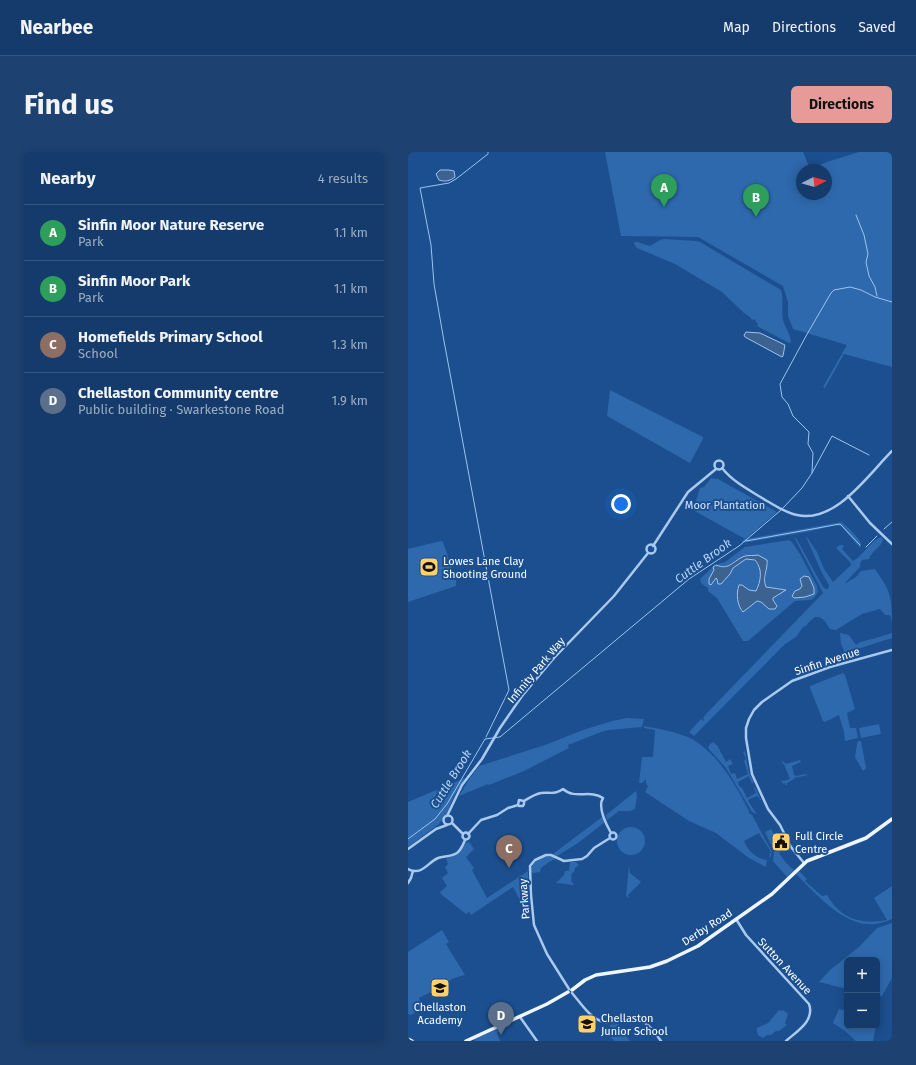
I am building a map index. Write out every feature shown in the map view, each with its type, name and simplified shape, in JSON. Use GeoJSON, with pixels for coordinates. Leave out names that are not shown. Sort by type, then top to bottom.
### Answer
{"type":"FeatureCollection","features":[{"type":"Feature","properties":{"kind":"main road","name":"Derby Road"},"geometry":{"type":"LineString","coordinates":[[466,1041],[570,991],[589,978],[598,974],[641,969],[667,960],[698,946],[772,894],[804,863],[815,857],[866,838],[892,819]]}},
{"type":"Feature","properties":{"kind":"main road"},"geometry":{"type":"LineString","coordinates":[[408,1039],[412,1041]]}},
{"type":"Feature","properties":{"kind":"street"},"geometry":{"type":"LineString","coordinates":[[716,468],[715,463],[719,461],[723,464],[722,468],[738,483],[777,507],[798,516],[810,516],[819,515],[831,510],[848,496],[892,451]]}},
{"type":"Feature","properties":{"kind":"street"},"geometry":{"type":"LineString","coordinates":[[654,546],[648,546],[648,553],[653,554],[655,551],[654,546],[684,497],[691,489],[716,468],[719,470],[722,468]]}},
{"type":"Feature","properties":{"kind":"street"},"geometry":{"type":"LineString","coordinates":[[848,496],[870,523],[892,544]]}},
{"type":"Feature","properties":{"kind":"street","name":"Infinity Park Way"},"geometry":{"type":"LineString","coordinates":[[447,816],[462,785],[482,759],[516,705],[537,677],[564,647],[610,601],[648,553]]}},
{"type":"Feature","properties":{"kind":"street","name":"Sinfin Avenue"},"geometry":{"type":"LineString","coordinates":[[804,863],[791,847],[780,825],[768,809],[753,776],[746,741],[746,728],[749,719],[754,710],[762,702],[792,681],[830,667],[892,650]]}},
{"type":"Feature","properties":{"kind":"street"},"geometry":{"type":"LineString","coordinates":[[408,869],[413,871],[422,870],[440,858],[456,854],[465,840],[469,838],[468,834],[483,819],[498,814],[508,808],[518,805],[523,806],[524,801],[537,794],[555,794],[562,789],[572,794],[594,794],[603,798],[600,804],[601,810],[611,833],[614,833],[616,837],[614,840],[609,836],[611,833]]}},
{"type":"Feature","properties":{"kind":"street"},"geometry":{"type":"LineString","coordinates":[[451,809],[453,820],[452,823],[463,834],[462,837],[465,840]]}},
{"type":"Feature","properties":{"kind":"street"},"geometry":{"type":"LineString","coordinates":[[408,849],[439,827],[447,816],[452,817]]}},
{"type":"Feature","properties":{"kind":"street"},"geometry":{"type":"LineString","coordinates":[[444,821],[447,825]]}},
{"type":"Feature","properties":{"kind":"street"},"geometry":{"type":"LineString","coordinates":[[439,827],[452,823]]}},
{"type":"Feature","properties":{"kind":"street"},"geometry":{"type":"LineString","coordinates":[[463,834],[468,834]]}},
{"type":"Feature","properties":{"kind":"street","name":"Parkway"},"geometry":{"type":"LineString","coordinates":[[570,991],[547,954],[534,925],[530,890],[530,866],[536,859],[546,855],[551,855],[564,861],[582,859],[594,848],[610,838]]}},
{"type":"Feature","properties":{"kind":"street"},"geometry":{"type":"LineString","coordinates":[[408,883],[413,871]]}},
{"type":"Feature","properties":{"kind":"street","name":"Sutton Avenue"},"geometry":{"type":"LineString","coordinates":[[736,919],[746,935],[809,1004],[811,1012],[808,1020],[786,1041]]}},
{"type":"Feature","properties":{"kind":"street"},"geometry":{"type":"LineString","coordinates":[[570,991],[591,1016],[597,1020],[608,1022],[633,1019],[639,1020],[649,1026],[661,1041]]}},
{"type":"Feature","properties":{"kind":"street"},"geometry":{"type":"LineString","coordinates":[[520,1016],[536,1041]]}},
{"type":"Feature","properties":{"kind":"green space"},"geometry":{"type":"Polygon","coordinates":[[[605,152],[803,152],[808,164],[796,164],[796,200],[832,200],[832,164],[822,164],[859,152],[892,152],[892,367],[844,354],[825,388],[823,387],[847,345],[793,329],[788,316],[788,302],[783,286],[698,237],[621,236],[605,152]]]}},
{"type":"Feature","properties":{"kind":"green space"},"geometry":{"type":"Polygon","coordinates":[[[664,239],[700,242],[781,290],[783,320],[791,342],[789,343],[757,326],[758,324],[754,319],[752,320],[722,292],[675,264],[637,248],[634,244],[637,242],[650,246],[664,239]]]}},
{"type":"Feature","properties":{"kind":"green space"},"geometry":{"type":"Polygon","coordinates":[[[610,390],[703,437],[690,463],[607,416],[610,390]]]}},
{"type":"Feature","properties":{"kind":"green space","name":"Moor Plantation"},"geometry":{"type":"Polygon","coordinates":[[[711,478],[718,479],[777,512],[746,539],[841,522],[858,539],[861,547],[860,548],[841,526],[834,525],[817,530],[743,543],[742,541],[745,539],[693,510],[700,488],[704,487],[711,478]]]}},
{"type":"Feature","properties":{"kind":"green space"},"geometry":{"type":"Polygon","coordinates":[[[794,537],[796,538],[823,587],[828,589],[829,585],[806,537],[817,552],[824,569],[833,582],[851,565],[850,562],[836,548],[843,545],[844,546],[842,549],[853,561],[881,537],[883,539],[881,544],[869,559],[862,560],[860,567],[844,584],[856,577],[861,571],[875,569],[887,588],[891,599],[892,622],[890,615],[885,615],[880,609],[862,614],[836,630],[830,629],[826,622],[818,617],[815,617],[803,627],[796,637],[785,644],[694,736],[689,732],[701,719],[703,721],[704,720],[703,718],[706,714],[823,593],[794,537]]]}},
{"type":"Feature","properties":{"kind":"green space"},"geometry":{"type":"Polygon","coordinates":[[[789,540],[800,554],[817,586],[818,592],[814,598],[810,600],[795,601],[748,641],[743,641],[717,598],[708,591],[708,588],[701,583],[700,579],[715,565],[725,562],[745,547],[789,540]],[[759,555],[745,556],[725,567],[716,565],[713,567],[714,579],[718,579],[717,582],[724,581],[733,568],[746,559],[756,562],[759,566],[760,576],[756,591],[749,590],[746,587],[738,591],[738,600],[744,611],[757,601],[761,602],[770,609],[776,608],[777,606],[773,598],[786,590],[766,587],[766,571],[759,555]]]}},
{"type":"Feature","properties":{"kind":"green space","name":"Lowes Lane Clay Shooting Ground"},"geometry":{"type":"Polygon","coordinates":[[[441,541],[443,542],[456,580],[456,586],[408,602],[408,549],[441,541]]]}},
{"type":"Feature","properties":{"kind":"green space"},"geometry":{"type":"Polygon","coordinates":[[[840,633],[849,635],[856,645],[860,642],[892,633],[892,638],[845,653],[841,644],[840,633]]]}},
{"type":"Feature","properties":{"kind":"green space"},"geometry":{"type":"Polygon","coordinates":[[[843,673],[845,675],[855,709],[847,713],[850,728],[856,728],[858,738],[845,741],[839,715],[825,722],[823,721],[810,688],[810,686],[843,673]]]}},
{"type":"Feature","properties":{"kind":"green space"},"geometry":{"type":"Polygon","coordinates":[[[627,718],[644,719],[642,727],[601,732],[568,745],[569,748],[524,771],[459,796],[479,766],[545,745],[583,730],[627,718]]]}},
{"type":"Feature","properties":{"kind":"green space"},"geometry":{"type":"Polygon","coordinates":[[[879,724],[881,734],[861,738],[859,728],[879,724]]]}},
{"type":"Feature","properties":{"kind":"green space"},"geometry":{"type":"Polygon","coordinates":[[[644,726],[675,733],[692,739],[710,753],[718,762],[738,791],[772,852],[770,858],[769,856],[771,852],[759,833],[744,841],[753,854],[767,860],[766,867],[749,858],[716,833],[689,821],[645,792],[648,786],[646,784],[646,779],[642,783],[639,783],[642,757],[653,757],[655,730],[644,728],[644,726]]]}},
{"type":"Feature","properties":{"kind":"green space"},"geometry":{"type":"Polygon","coordinates":[[[858,741],[861,741],[866,768],[863,771],[855,757],[858,741]]]}},
{"type":"Feature","properties":{"kind":"green space"},"geometry":{"type":"Polygon","coordinates":[[[714,742],[726,762],[730,759],[733,764],[728,766],[731,774],[735,773],[737,779],[748,774],[744,761],[746,759],[743,752],[745,751],[749,773],[754,782],[752,784],[749,776],[738,782],[747,798],[756,793],[755,787],[761,800],[758,796],[749,799],[748,801],[757,814],[752,812],[726,768],[708,748],[710,744],[714,742]]]}},
{"type":"Feature","properties":{"kind":"green space"},"geometry":{"type":"Polygon","coordinates":[[[781,760],[786,764],[800,760],[801,762],[792,766],[794,775],[808,775],[794,778],[787,783],[787,785],[785,783],[783,784],[781,780],[784,781],[790,779],[781,760]]]}},
{"type":"Feature","properties":{"kind":"green space"},"geometry":{"type":"Polygon","coordinates":[[[465,778],[454,796],[447,813],[439,824],[408,847],[408,802],[465,778]]]}},
{"type":"Feature","properties":{"kind":"green space"},"geometry":{"type":"Polygon","coordinates":[[[636,791],[637,796],[635,809],[630,811],[619,811],[607,820],[606,815],[636,791]]]}},
{"type":"Feature","properties":{"kind":"green space"},"geometry":{"type":"Polygon","coordinates":[[[602,817],[605,822],[578,843],[557,856],[553,854],[602,817]]]}},
{"type":"Feature","properties":{"kind":"green space"},"geometry":{"type":"Polygon","coordinates":[[[631,827],[641,831],[645,841],[641,851],[631,855],[621,851],[617,841],[621,831],[631,827]]]}},
{"type":"Feature","properties":{"kind":"green space"},"geometry":{"type":"Polygon","coordinates":[[[771,829],[774,834],[782,833],[789,847],[779,853],[786,863],[794,870],[787,877],[773,861],[774,851],[765,832],[771,829]]]}},
{"type":"Feature","properties":{"kind":"green space"},"geometry":{"type":"Polygon","coordinates":[[[467,842],[470,843],[474,849],[466,857],[474,868],[472,870],[487,898],[528,871],[529,904],[526,905],[520,900],[513,887],[471,915],[469,912],[466,914],[442,895],[440,892],[447,886],[442,878],[448,873],[445,867],[448,864],[446,858],[459,853],[467,842]]]}},
{"type":"Feature","properties":{"kind":"green space"},"geometry":{"type":"Polygon","coordinates":[[[547,856],[555,859],[541,868],[540,872],[531,872],[532,866],[536,861],[547,856]]]}},
{"type":"Feature","properties":{"kind":"green space"},"geometry":{"type":"Polygon","coordinates":[[[570,862],[576,862],[579,865],[572,873],[571,880],[574,885],[556,883],[564,875],[565,871],[569,871],[570,862]]]}},
{"type":"Feature","properties":{"kind":"green space"},"geometry":{"type":"Polygon","coordinates":[[[629,865],[630,873],[641,882],[628,895],[629,898],[626,896],[629,865]]]}},
{"type":"Feature","properties":{"kind":"green space"},"geometry":{"type":"Polygon","coordinates":[[[799,871],[807,879],[805,881],[822,896],[827,895],[845,915],[860,921],[869,922],[887,920],[874,898],[892,886],[892,919],[871,924],[858,923],[848,919],[838,913],[811,889],[796,874],[799,871]]]}},
{"type":"Feature","properties":{"kind":"green space"},"geometry":{"type":"Polygon","coordinates":[[[892,923],[892,978],[882,996],[880,996],[880,957],[846,957],[859,947],[877,928],[892,923]]]}},
{"type":"Feature","properties":{"kind":"green space"},"geometry":{"type":"Polygon","coordinates":[[[442,930],[449,942],[446,944],[465,975],[449,981],[441,987],[419,998],[421,1004],[419,1010],[411,1015],[408,1014],[408,952],[442,930]]]}},
{"type":"Feature","properties":{"kind":"green space"},"geometry":{"type":"Polygon","coordinates":[[[844,959],[844,988],[819,982],[830,970],[844,959]]]}},
{"type":"Feature","properties":{"kind":"green space"},"geometry":{"type":"Polygon","coordinates":[[[839,1009],[844,1010],[844,1029],[875,1029],[873,1041],[856,1041],[833,1023],[839,1009]]]}},
{"type":"Feature","properties":{"kind":"green space"},"geometry":{"type":"Polygon","coordinates":[[[779,1010],[783,1010],[788,1014],[785,1023],[787,1025],[779,1031],[776,1031],[763,1038],[758,1035],[757,1028],[768,1023],[779,1010]]]}},
{"type":"Feature","properties":{"kind":"green space"},"geometry":{"type":"Polygon","coordinates":[[[619,1024],[619,1027],[630,1041],[614,1041],[609,1035],[610,1025],[619,1024]]]}},
{"type":"Feature","properties":{"kind":"green space"},"geometry":{"type":"Polygon","coordinates":[[[503,1026],[501,1029],[502,1030],[497,1033],[500,1041],[475,1041],[474,1039],[503,1026]]]}},
{"type":"Feature","properties":{"kind":"shaded area"},"geometry":{"type":"Polygon","coordinates":[[[440,170],[454,171],[455,177],[447,181],[439,180],[436,174],[440,170]]]}},
{"type":"Feature","properties":{"kind":"shaded area"},"geometry":{"type":"Polygon","coordinates":[[[746,332],[760,333],[785,345],[783,356],[782,357],[745,337],[744,335],[746,332]]]}},
{"type":"Feature","properties":{"kind":"shaded area"},"geometry":{"type":"Polygon","coordinates":[[[758,555],[767,560],[765,577],[766,587],[786,590],[773,598],[777,606],[775,609],[769,609],[761,602],[757,601],[743,612],[738,603],[738,588],[739,585],[742,585],[749,590],[756,591],[759,583],[760,571],[755,560],[746,559],[733,568],[721,584],[718,584],[716,578],[711,585],[709,584],[709,579],[714,570],[713,567],[716,565],[725,567],[745,556],[758,555]]]}},
{"type":"Feature","properties":{"kind":"shaded area"},"geometry":{"type":"Polygon","coordinates":[[[804,576],[809,577],[814,588],[814,594],[794,598],[792,596],[795,591],[800,589],[802,586],[800,579],[804,576]]]}},
{"type":"Feature","properties":{"kind":"waterway"},"geometry":{"type":"LineString","coordinates":[[486,737],[509,690],[444,341],[434,284],[431,245],[420,188],[449,183],[488,154]]}},
{"type":"Feature","properties":{"kind":"waterway"},"geometry":{"type":"LineString","coordinates":[[856,215],[864,235],[868,254],[866,262],[869,276],[875,287],[877,296]]}},
{"type":"Feature","properties":{"kind":"waterway","name":"Cuttle Brook"},"geometry":{"type":"LineString","coordinates":[[408,839],[435,819],[447,804],[485,739],[500,737],[689,579],[739,546],[781,510],[802,488],[812,473],[813,453],[808,444],[809,432],[793,416],[788,404],[782,397],[780,384],[806,336],[834,290],[850,287],[892,302]]}},
{"type":"Feature","properties":{"kind":"waterway"},"geometry":{"type":"LineString","coordinates":[[812,473],[832,436],[869,455]]}},
{"type":"Feature","properties":{"kind":"waterway"},"geometry":{"type":"LineString","coordinates":[[884,529],[892,522]]}},
{"type":"Feature","properties":{"kind":"waterway"},"geometry":{"type":"LineString","coordinates":[[746,541],[840,524],[860,545]]}},
{"type":"Feature","properties":{"kind":"waterway"},"geometry":{"type":"LineString","coordinates":[[866,547],[877,536]]}},
{"type":"Feature","properties":{"kind":"place","name":"Sinfin Moor Nature Reserve"},"geometry":{"type":"Point","coordinates":[664,207]}},
{"type":"Feature","properties":{"kind":"place","name":"Sinfin Moor Park"},"geometry":{"type":"Point","coordinates":[756,217]}},
{"type":"Feature","properties":{"kind":"place","name":"Lowes Lane Clay Shooting Ground"},"geometry":{"type":"Point","coordinates":[429,567]}},
{"type":"Feature","properties":{"kind":"place","name":"Full Circle Centre"},"geometry":{"type":"Point","coordinates":[781,842]}},
{"type":"Feature","properties":{"kind":"place","name":"Homefields Primary School"},"geometry":{"type":"Point","coordinates":[509,868]}},
{"type":"Feature","properties":{"kind":"place","name":"Chellaston Academy"},"geometry":{"type":"Point","coordinates":[440,988]}},
{"type":"Feature","properties":{"kind":"place","name":"Chellaston Junior School"},"geometry":{"type":"Point","coordinates":[587,1024]}},
{"type":"Feature","properties":{"kind":"place","name":"Chellaston Community centre"},"geometry":{"type":"Point","coordinates":[501,1035]}}]}
